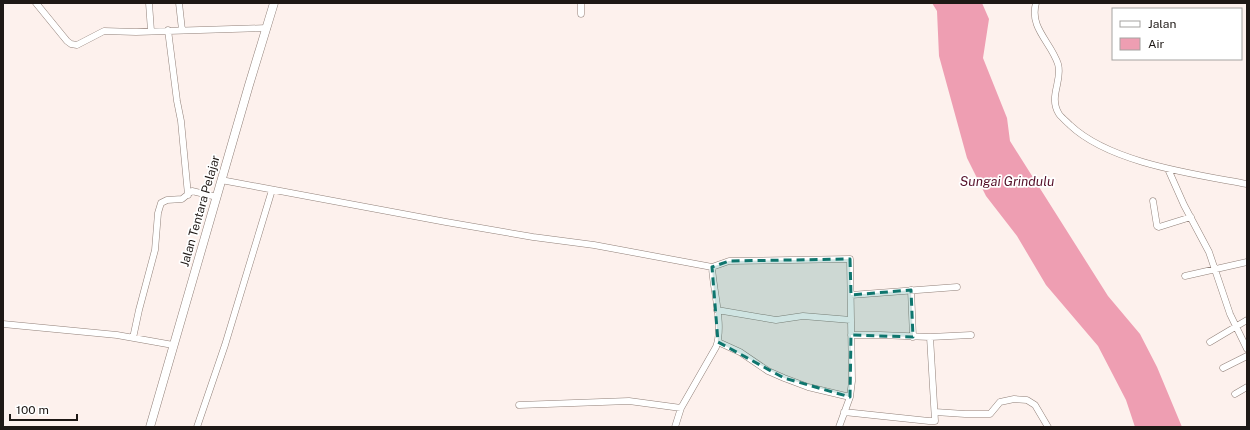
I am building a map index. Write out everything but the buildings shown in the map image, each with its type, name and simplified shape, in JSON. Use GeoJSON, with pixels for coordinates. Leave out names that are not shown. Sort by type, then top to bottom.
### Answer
{"type":"FeatureCollection","features":[{"type":"Feature","properties":{"kind":"main road","name":"Jalan Tentara Pelajar"},"geometry":{"type":"LineString","coordinates":[[150,427],[274,3]]}},
{"type":"Feature","properties":{"kind":"street"},"geometry":{"type":"LineString","coordinates":[[36,3],[60,34],[71,44],[77,45],[104,31],[136,32],[267,28]]}},
{"type":"Feature","properties":{"kind":"street"},"geometry":{"type":"LineString","coordinates":[[149,3],[151,31]]}},
{"type":"Feature","properties":{"kind":"street"},"geometry":{"type":"LineString","coordinates":[[179,3],[182,30]]}},
{"type":"Feature","properties":{"kind":"street"},"geometry":{"type":"LineString","coordinates":[[581,3],[581,14]]}},
{"type":"Feature","properties":{"kind":"street"},"geometry":{"type":"LineString","coordinates":[[1036,3],[1035,8],[1037,26],[1054,54],[1058,65],[1059,74],[1055,99],[1060,115],[1076,130],[1099,145],[1168,169],[1247,184]]}},
{"type":"Feature","properties":{"kind":"street"},"geometry":{"type":"LineString","coordinates":[[168,30],[177,102],[182,121],[188,194]]}},
{"type":"Feature","properties":{"kind":"street"},"geometry":{"type":"LineString","coordinates":[[1168,169],[1181,199],[1208,252],[1235,326],[1247,349]]}},
{"type":"Feature","properties":{"kind":"street"},"geometry":{"type":"LineString","coordinates":[[221,180],[446,222],[601,247],[712,267],[729,261],[849,259],[851,261],[852,381],[850,397],[839,427]]}},
{"type":"Feature","properties":{"kind":"street"},"geometry":{"type":"LineString","coordinates":[[197,427],[225,345],[272,190]]}},
{"type":"Feature","properties":{"kind":"street"},"geometry":{"type":"LineString","coordinates":[[133,338],[155,250],[159,206],[165,200],[179,199],[194,191],[217,197]]}},
{"type":"Feature","properties":{"kind":"street"},"geometry":{"type":"LineString","coordinates":[[1153,201],[1157,226],[1159,227],[1191,217]]}},
{"type":"Feature","properties":{"kind":"street"},"geometry":{"type":"LineString","coordinates":[[1185,276],[1247,262]]}},
{"type":"Feature","properties":{"kind":"street"},"geometry":{"type":"LineString","coordinates":[[675,427],[681,408],[719,339],[712,267]]}},
{"type":"Feature","properties":{"kind":"street"},"geometry":{"type":"LineString","coordinates":[[851,295],[957,287]]}},
{"type":"Feature","properties":{"kind":"street"},"geometry":{"type":"LineString","coordinates":[[911,290],[913,337]]}},
{"type":"Feature","properties":{"kind":"street"},"geometry":{"type":"LineString","coordinates":[[717,310],[776,320],[803,316],[851,320]]}},
{"type":"Feature","properties":{"kind":"street"},"geometry":{"type":"LineString","coordinates":[[1210,342],[1247,320]]}},
{"type":"Feature","properties":{"kind":"street"},"geometry":{"type":"LineString","coordinates":[[3,324],[117,335],[173,345]]}},
{"type":"Feature","properties":{"kind":"street"},"geometry":{"type":"LineString","coordinates":[[851,335],[913,337],[971,335]]}},
{"type":"Feature","properties":{"kind":"street"},"geometry":{"type":"LineString","coordinates":[[844,412],[905,419],[929,424],[935,421],[930,337]]}},
{"type":"Feature","properties":{"kind":"street"},"geometry":{"type":"LineString","coordinates":[[718,342],[740,352],[768,371],[784,378],[808,387],[850,397]]}},
{"type":"Feature","properties":{"kind":"street"},"geometry":{"type":"LineString","coordinates":[[1223,368],[1247,356]]}},
{"type":"Feature","properties":{"kind":"street"},"geometry":{"type":"LineString","coordinates":[[1235,394],[1247,387]]}},
{"type":"Feature","properties":{"kind":"street"},"geometry":{"type":"LineString","coordinates":[[935,412],[986,414],[992,413],[1000,402],[1021,399],[1035,405],[1048,427]]}},
{"type":"Feature","properties":{"kind":"street"},"geometry":{"type":"LineString","coordinates":[[519,406],[629,400],[681,408]]}},
{"type":"Feature","properties":{"kind":"street"},"geometry":{"type":"LineString","coordinates":[[904,427],[905,419]]}},
{"type":"Feature","properties":{"kind":"highlighted area"},"geometry":{"type":"Polygon","coordinates":[[[850,259],[851,295],[911,290],[913,337],[851,335],[850,397],[784,378],[718,342],[712,267],[729,261],[850,259]]]}},
{"type":"Feature","properties":{"kind":"water","name":"Sungai Grindulu"},"geometry":{"type":"Polygon","coordinates":[[[932,3],[982,3],[989,19],[983,58],[1007,118],[1010,141],[1108,296],[1140,334],[1157,367],[1182,427],[1135,427],[1126,400],[1098,346],[1046,285],[1017,236],[986,196],[967,158],[939,56],[937,11],[932,3]]]}}]}
